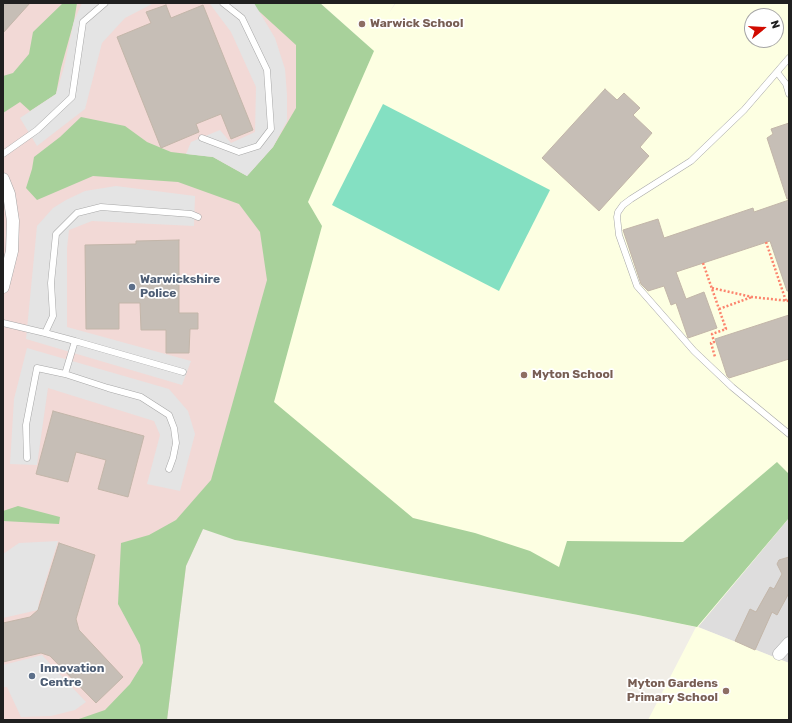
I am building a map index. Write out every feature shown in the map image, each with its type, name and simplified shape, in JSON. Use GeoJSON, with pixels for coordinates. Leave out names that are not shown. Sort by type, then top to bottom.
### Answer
{"type":"FeatureCollection","features":[{"type":"Feature","properties":{"kind":"street"},"geometry":{"type":"LineString","coordinates":[[3,179],[9,194],[13,221],[12,251],[3,287]]}},
{"type":"Feature","properties":{"kind":"street"},"geometry":{"type":"LineString","coordinates":[[779,654],[789,643]]}},
{"type":"Feature","properties":{"kind":"lane"},"geometry":{"type":"LineString","coordinates":[[3,154],[37,130],[72,97],[83,22],[105,3]]}},
{"type":"Feature","properties":{"kind":"lane"},"geometry":{"type":"LineString","coordinates":[[202,138],[239,152],[258,146],[270,129],[267,70],[242,18],[223,3]]}},
{"type":"Feature","properties":{"kind":"lane"},"geometry":{"type":"LineString","coordinates":[[789,58],[744,110],[691,161],[623,205],[618,212],[617,217],[619,235],[637,286],[694,351],[743,397],[789,434]]}},
{"type":"Feature","properties":{"kind":"lane"},"geometry":{"type":"LineString","coordinates":[[777,72],[786,84],[789,94]]}},
{"type":"Feature","properties":{"kind":"lane"},"geometry":{"type":"LineString","coordinates":[[45,333],[53,316],[51,283],[56,234],[76,213],[101,207],[191,214],[198,217]]}},
{"type":"Feature","properties":{"kind":"lane"},"geometry":{"type":"LineString","coordinates":[[3,323],[75,341],[183,372]]}},
{"type":"Feature","properties":{"kind":"lane"},"geometry":{"type":"LineString","coordinates":[[65,374],[75,341]]}},
{"type":"Feature","properties":{"kind":"lane"},"geometry":{"type":"LineString","coordinates":[[27,458],[26,425],[37,368],[65,374],[141,397],[170,415],[176,443],[174,458],[168,469]]}},
{"type":"Feature","properties":{"kind":"path"},"geometry":{"type":"LineString","coordinates":[[711,288],[752,297],[787,301],[766,242]]}},
{"type":"Feature","properties":{"kind":"path"},"geometry":{"type":"LineString","coordinates":[[703,263],[726,329],[712,334],[714,342],[711,343],[721,376]]}},
{"type":"Feature","properties":{"kind":"path"},"geometry":{"type":"LineString","coordinates":[[719,309],[752,297]]}},
{"type":"Feature","properties":{"kind":"shaded area"},"geometry":{"type":"Polygon","coordinates":[[[3,3],[320,3],[311,232],[203,529],[186,566],[167,720],[3,720],[3,3]]]}},
{"type":"Feature","properties":{"kind":"shaded area"},"geometry":{"type":"Polygon","coordinates":[[[82,3],[159,3],[152,4],[125,18],[102,43],[85,109],[37,146],[20,118],[56,94],[64,67],[74,21],[82,3]]]}},
{"type":"Feature","properties":{"kind":"shaded area"},"geometry":{"type":"Polygon","coordinates":[[[207,3],[254,3],[275,38],[285,69],[287,121],[273,147],[247,176],[213,157],[186,154],[191,142],[220,130],[231,143],[255,132],[256,87],[231,32],[210,4],[207,3]]]}},
{"type":"Feature","properties":{"kind":"shaded area","name":"Myton School"},"geometry":{"type":"Polygon","coordinates":[[[320,3],[395,3],[389,13],[396,3],[789,3],[789,518],[698,627],[789,663],[789,720],[648,720],[696,627],[235,540],[280,215],[367,45],[320,3]]]}},
{"type":"Feature","properties":{"kind":"shaded area"},"geometry":{"type":"Polygon","coordinates":[[[116,186],[195,196],[194,226],[92,221],[69,230],[67,248],[67,327],[191,361],[182,385],[26,339],[37,226],[53,208],[66,200],[85,191],[116,186]]]}},
{"type":"Feature","properties":{"kind":"shaded area"},"geometry":{"type":"Polygon","coordinates":[[[27,348],[169,389],[188,411],[195,434],[180,491],[147,484],[160,435],[154,421],[48,388],[37,465],[10,464],[14,399],[27,348]]]}},
{"type":"Feature","properties":{"kind":"shaded area"},"geometry":{"type":"Polygon","coordinates":[[[789,518],[789,663],[698,627],[789,518]]]}},
{"type":"Feature","properties":{"kind":"shaded area"},"geometry":{"type":"Polygon","coordinates":[[[58,541],[39,602],[38,610],[3,618],[3,554],[19,543],[58,541]]]}},
{"type":"Feature","properties":{"kind":"shaded area","name":"Innovation Centre"},"geometry":{"type":"Polygon","coordinates":[[[42,655],[86,702],[75,710],[51,716],[21,717],[7,687],[3,687],[3,665],[42,655]]]}},
{"type":"Feature","properties":{"kind":"green space"},"geometry":{"type":"Polygon","coordinates":[[[63,3],[77,3],[56,94],[30,111],[20,102],[3,113],[3,76],[13,73],[29,54],[33,32],[63,3]]]}},
{"type":"Feature","properties":{"kind":"green space"},"geometry":{"type":"Polygon","coordinates":[[[250,3],[320,3],[374,51],[308,202],[322,226],[274,402],[413,518],[475,533],[530,551],[559,567],[567,541],[683,542],[777,462],[789,474],[789,518],[697,627],[235,540],[203,529],[186,566],[167,720],[76,720],[105,710],[130,684],[143,663],[140,645],[118,604],[121,543],[149,535],[176,520],[211,480],[267,280],[260,232],[239,204],[178,182],[93,176],[37,200],[26,188],[34,157],[60,137],[81,117],[125,126],[147,142],[171,152],[213,157],[247,176],[273,147],[296,108],[296,45],[250,3]]]}},
{"type":"Feature","properties":{"kind":"green space"},"geometry":{"type":"Polygon","coordinates":[[[383,104],[550,190],[499,291],[332,205],[383,104]]]}},
{"type":"Feature","properties":{"kind":"green space"},"geometry":{"type":"Polygon","coordinates":[[[18,506],[60,517],[59,524],[3,521],[3,511],[18,506]]]}},
{"type":"Feature","properties":{"kind":"building"},"geometry":{"type":"Polygon","coordinates":[[[3,3],[30,3],[3,33],[3,3]]]}},
{"type":"Feature","properties":{"kind":"building"},"geometry":{"type":"Polygon","coordinates":[[[166,5],[171,18],[203,5],[253,130],[231,139],[221,114],[196,124],[199,132],[161,148],[117,37],[151,23],[146,12],[166,5]]]}},
{"type":"Feature","properties":{"kind":"building"},"geometry":{"type":"Polygon","coordinates":[[[605,89],[617,100],[624,93],[640,108],[633,115],[652,133],[640,147],[649,156],[599,211],[542,158],[605,89]]]}},
{"type":"Feature","properties":{"kind":"building"},"geometry":{"type":"Polygon","coordinates":[[[789,123],[789,199],[787,199],[767,138],[773,134],[771,129],[789,123]]]}},
{"type":"Feature","properties":{"kind":"building"},"geometry":{"type":"Polygon","coordinates":[[[789,200],[789,291],[787,291],[770,241],[676,272],[686,299],[704,292],[717,328],[688,338],[676,303],[671,305],[664,286],[648,291],[641,284],[623,230],[658,219],[664,238],[753,208],[754,212],[789,200]]]}},
{"type":"Feature","properties":{"kind":"building","name":"Warwickshire Police"},"geometry":{"type":"Polygon","coordinates":[[[179,240],[179,313],[198,313],[198,329],[190,329],[189,353],[166,353],[166,330],[141,330],[140,303],[119,303],[119,329],[86,329],[85,245],[136,244],[136,241],[179,240]]]}},
{"type":"Feature","properties":{"kind":"building"},"geometry":{"type":"Polygon","coordinates":[[[789,315],[789,359],[729,378],[727,376],[715,339],[789,315]]]}},
{"type":"Feature","properties":{"kind":"building"},"geometry":{"type":"Polygon","coordinates":[[[53,411],[144,436],[128,497],[98,489],[106,460],[76,452],[68,482],[36,474],[53,411]]]}},
{"type":"Feature","properties":{"kind":"building"},"geometry":{"type":"Polygon","coordinates":[[[59,543],[95,555],[76,619],[79,630],[123,677],[96,703],[50,656],[41,653],[3,662],[3,623],[30,617],[38,610],[59,543]]]}},
{"type":"Feature","properties":{"kind":"building"},"geometry":{"type":"Polygon","coordinates":[[[789,557],[789,593],[777,615],[772,612],[755,650],[735,641],[750,609],[756,612],[770,587],[774,589],[782,574],[777,564],[779,560],[789,557]]]}},
{"type":"Feature","properties":{"kind":"place","name":"Warwick School"},"geometry":{"type":"Point","coordinates":[362,24]}},
{"type":"Feature","properties":{"kind":"place","name":"Warwickshire Police"},"geometry":{"type":"Point","coordinates":[132,287]}},
{"type":"Feature","properties":{"kind":"place","name":"Myton School"},"geometry":{"type":"Point","coordinates":[524,375]}},
{"type":"Feature","properties":{"kind":"place","name":"Innovation Centre"},"geometry":{"type":"Point","coordinates":[32,676]}},
{"type":"Feature","properties":{"kind":"place","name":"Myton Gardens Primary School"},"geometry":{"type":"Point","coordinates":[726,691]}}]}
